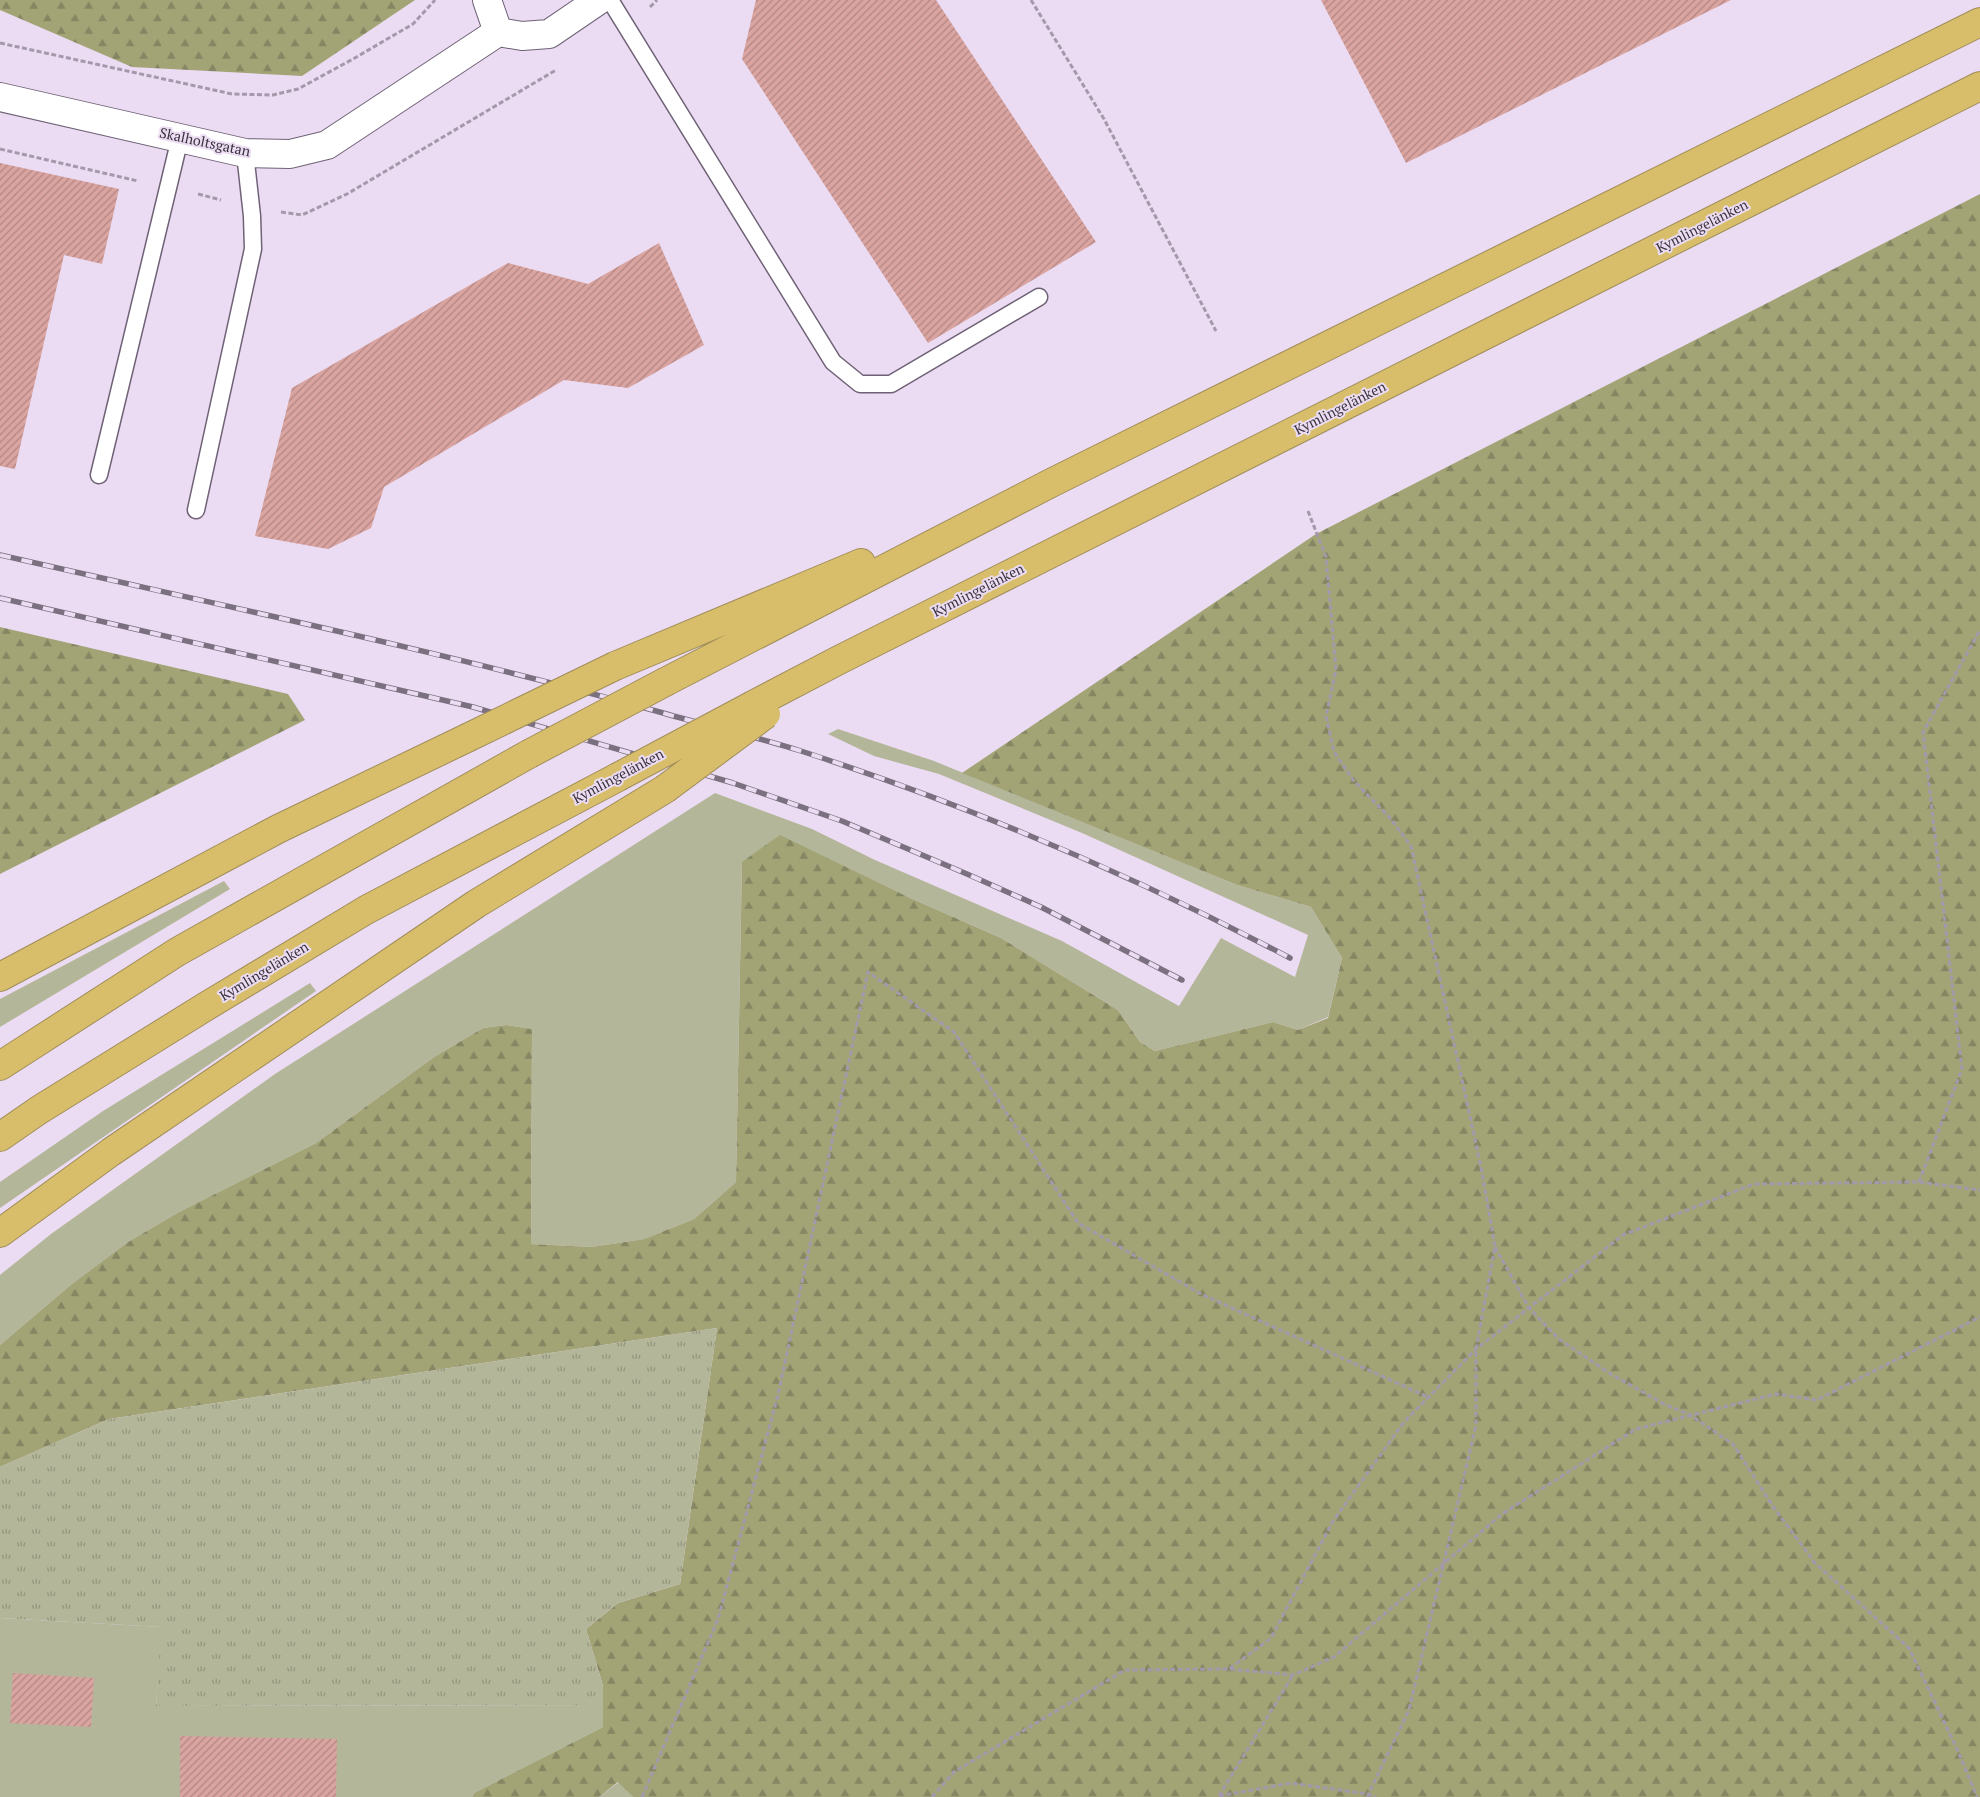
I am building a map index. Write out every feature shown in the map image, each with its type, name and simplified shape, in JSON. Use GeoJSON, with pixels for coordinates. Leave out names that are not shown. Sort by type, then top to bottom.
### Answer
{"type":"FeatureCollection","features":[{"type":"Feature","properties":{"kind":"highway"},"geometry":{"type":"LineString","coordinates":[[0,1066],[177,952],[529,754],[667,681],[1053,482],[1980,22]]}},
{"type":"Feature","properties":{"kind":"highway","name":"Kymlingelänken"},"geometry":{"type":"LineString","coordinates":[[0,1137],[39,1110],[205,1006],[366,910],[618,776],[762,708],[839,660],[1980,86]]}},
{"type":"Feature","properties":{"kind":"highway"},"geometry":{"type":"LineString","coordinates":[[0,977],[278,829],[615,666],[1053,482]]}},
{"type":"Feature","properties":{"kind":"highway"},"geometry":{"type":"LineString","coordinates":[[0,1233],[111,1152],[476,904],[665,789],[762,708]]}},
{"type":"Feature","properties":{"kind":"street"},"geometry":{"type":"LineString","coordinates":[[486,0],[498,32],[522,36],[549,34],[599,0]]}},
{"type":"Feature","properties":{"kind":"street","name":"Skalholtsgatan"},"geometry":{"type":"LineString","coordinates":[[0,97],[245,153],[290,154],[327,145],[498,32]]}},
{"type":"Feature","properties":{"kind":"lane"},"geometry":{"type":"LineString","coordinates":[[610,0],[833,362],[860,384],[891,384],[1040,297]]}},
{"type":"Feature","properties":{"kind":"lane"},"geometry":{"type":"LineString","coordinates":[[100,475],[180,138]]}},
{"type":"Feature","properties":{"kind":"lane"},"geometry":{"type":"LineString","coordinates":[[196,510],[253,250],[252,216],[245,153]]}},
{"type":"Feature","properties":{"kind":"path"},"geometry":{"type":"LineString","coordinates":[[0,43],[232,94],[273,95],[298,89],[413,24],[435,0]]}},
{"type":"Feature","properties":{"kind":"path"},"geometry":{"type":"LineString","coordinates":[[1031,0],[1104,119],[1216,331]]}},
{"type":"Feature","properties":{"kind":"path"},"geometry":{"type":"LineString","coordinates":[[1308,511],[1326,557],[1336,670],[1326,716],[1334,752],[1354,781],[1391,819],[1411,846],[1481,1167],[1495,1247],[1529,1308],[1559,1338],[1610,1373],[1664,1404],[1690,1415],[1733,1444],[1772,1505],[1815,1563],[1909,1648],[1958,1751],[1976,1797]]}},
{"type":"Feature","properties":{"kind":"path"},"geometry":{"type":"LineString","coordinates":[[1919,1182],[1962,1069],[1923,732],[1980,630]]}},
{"type":"Feature","properties":{"kind":"path"},"geometry":{"type":"LineString","coordinates":[[642,1797],[718,1619],[778,1395],[868,972],[954,1032],[1078,1223],[1201,1294],[1428,1397]]}},
{"type":"Feature","properties":{"kind":"path"},"geometry":{"type":"LineString","coordinates":[[1229,1669],[1271,1638],[1333,1521],[1404,1422],[1476,1349],[1623,1235],[1754,1184],[1919,1182],[1980,1190]]}},
{"type":"Feature","properties":{"kind":"path"},"geometry":{"type":"LineString","coordinates":[[1367,1795],[1409,1710],[1476,1425],[1476,1349],[1495,1247]]}},
{"type":"Feature","properties":{"kind":"path"},"geometry":{"type":"LineString","coordinates":[[932,1797],[954,1772],[1125,1670],[1229,1669],[1293,1675],[1334,1658],[1502,1514],[1636,1429],[1776,1394],[1817,1400],[1980,1318]]}},
{"type":"Feature","properties":{"kind":"path"},"geometry":{"type":"LineString","coordinates":[[1218,1797],[1293,1675]]}},
{"type":"Feature","properties":{"kind":"path"},"geometry":{"type":"LineString","coordinates":[[1218,1797],[1291,1783],[1376,1797]]}},
{"type":"Feature","properties":{"kind":"green space"},"geometry":{"type":"Polygon","coordinates":[[[0,0],[415,0],[302,76],[132,67],[0,10],[0,0]]]}},
{"type":"Feature","properties":{"kind":"green space"},"geometry":{"type":"Polygon","coordinates":[[[1980,194],[1980,1797],[633,1797],[618,1782],[599,1797],[472,1797],[474,1793],[603,1727],[603,1686],[586,1629],[618,1603],[680,1584],[717,1328],[109,1419],[0,1467],[0,1345],[73,1283],[128,1242],[179,1212],[316,1143],[434,1057],[483,1028],[506,1025],[532,1029],[531,1244],[592,1247],[644,1239],[694,1219],[736,1182],[742,862],[780,835],[908,897],[1001,938],[1118,1010],[1140,1042],[1155,1051],[1273,1022],[1298,1030],[1328,1018],[1342,958],[1311,907],[1237,885],[962,773],[1316,534],[1980,194]]]}},
{"type":"Feature","properties":{"kind":"green space"},"geometry":{"type":"Polygon","coordinates":[[[0,627],[288,694],[305,720],[0,874],[0,627]]]}},
{"type":"Feature","properties":{"kind":"green space"},"geometry":{"type":"Polygon","coordinates":[[[838,729],[934,761],[1237,885],[1311,907],[1342,958],[1328,1017],[1298,1030],[1273,1022],[1155,1051],[1140,1042],[1118,1010],[1001,938],[908,897],[742,862],[736,1182],[694,1219],[644,1239],[592,1247],[531,1244],[532,1029],[506,1025],[483,1028],[434,1057],[316,1143],[179,1212],[128,1242],[73,1283],[0,1345],[0,1275],[51,1234],[275,1074],[715,793],[812,829],[875,860],[1062,941],[1179,1006],[1221,938],[1295,977],[1308,935],[1082,833],[939,774],[874,756],[828,734],[838,729]]]}},
{"type":"Feature","properties":{"kind":"green space"},"geometry":{"type":"Polygon","coordinates":[[[224,881],[230,889],[0,1027],[0,999],[224,881]]]}},
{"type":"Feature","properties":{"kind":"green space"},"geometry":{"type":"Polygon","coordinates":[[[310,983],[316,991],[0,1208],[0,1182],[103,1111],[310,983]]]}},
{"type":"Feature","properties":{"kind":"green space"},"geometry":{"type":"Polygon","coordinates":[[[717,1328],[680,1584],[618,1603],[586,1629],[603,1686],[603,1705],[156,1706],[161,1627],[0,1618],[0,1467],[109,1419],[717,1328]]]}},
{"type":"Feature","properties":{"kind":"green space"},"geometry":{"type":"Polygon","coordinates":[[[0,1618],[162,1627],[156,1706],[603,1705],[603,1727],[474,1793],[472,1797],[0,1797],[0,1618]]]}},
{"type":"Feature","properties":{"kind":"green space"},"geometry":{"type":"Polygon","coordinates":[[[619,1782],[633,1797],[599,1797],[619,1782]]]}},
{"type":"Feature","properties":{"kind":"building"},"geometry":{"type":"Polygon","coordinates":[[[756,0],[936,0],[1096,242],[928,343],[742,59],[756,0]]]}},
{"type":"Feature","properties":{"kind":"building"},"geometry":{"type":"Polygon","coordinates":[[[1321,0],[1731,0],[1406,163],[1321,0]]]}},
{"type":"Feature","properties":{"kind":"building"},"geometry":{"type":"Polygon","coordinates":[[[0,163],[119,189],[102,264],[64,255],[15,469],[0,466],[0,163]]]}},
{"type":"Feature","properties":{"kind":"building"},"geometry":{"type":"Polygon","coordinates":[[[659,243],[704,345],[628,388],[564,380],[384,487],[371,528],[328,549],[255,536],[292,388],[508,263],[588,284],[659,243]]]}},
{"type":"Feature","properties":{"kind":"building"},"geometry":{"type":"Polygon","coordinates":[[[13,1673],[94,1678],[91,1727],[10,1723],[13,1673]]]}},
{"type":"Feature","properties":{"kind":"building"},"geometry":{"type":"Polygon","coordinates":[[[180,1736],[337,1739],[336,1797],[180,1797],[180,1736]]]}},
{"type":"Feature","properties":{"kind":"railway"},"geometry":{"type":"LineString","coordinates":[[0,555],[493,668],[801,751],[927,795],[1050,844],[1171,898],[1290,958]]}},
{"type":"Feature","properties":{"kind":"railway"},"geometry":{"type":"LineString","coordinates":[[0,598],[473,707],[733,783],[842,821],[967,874],[1041,907],[1182,980]]}}]}
